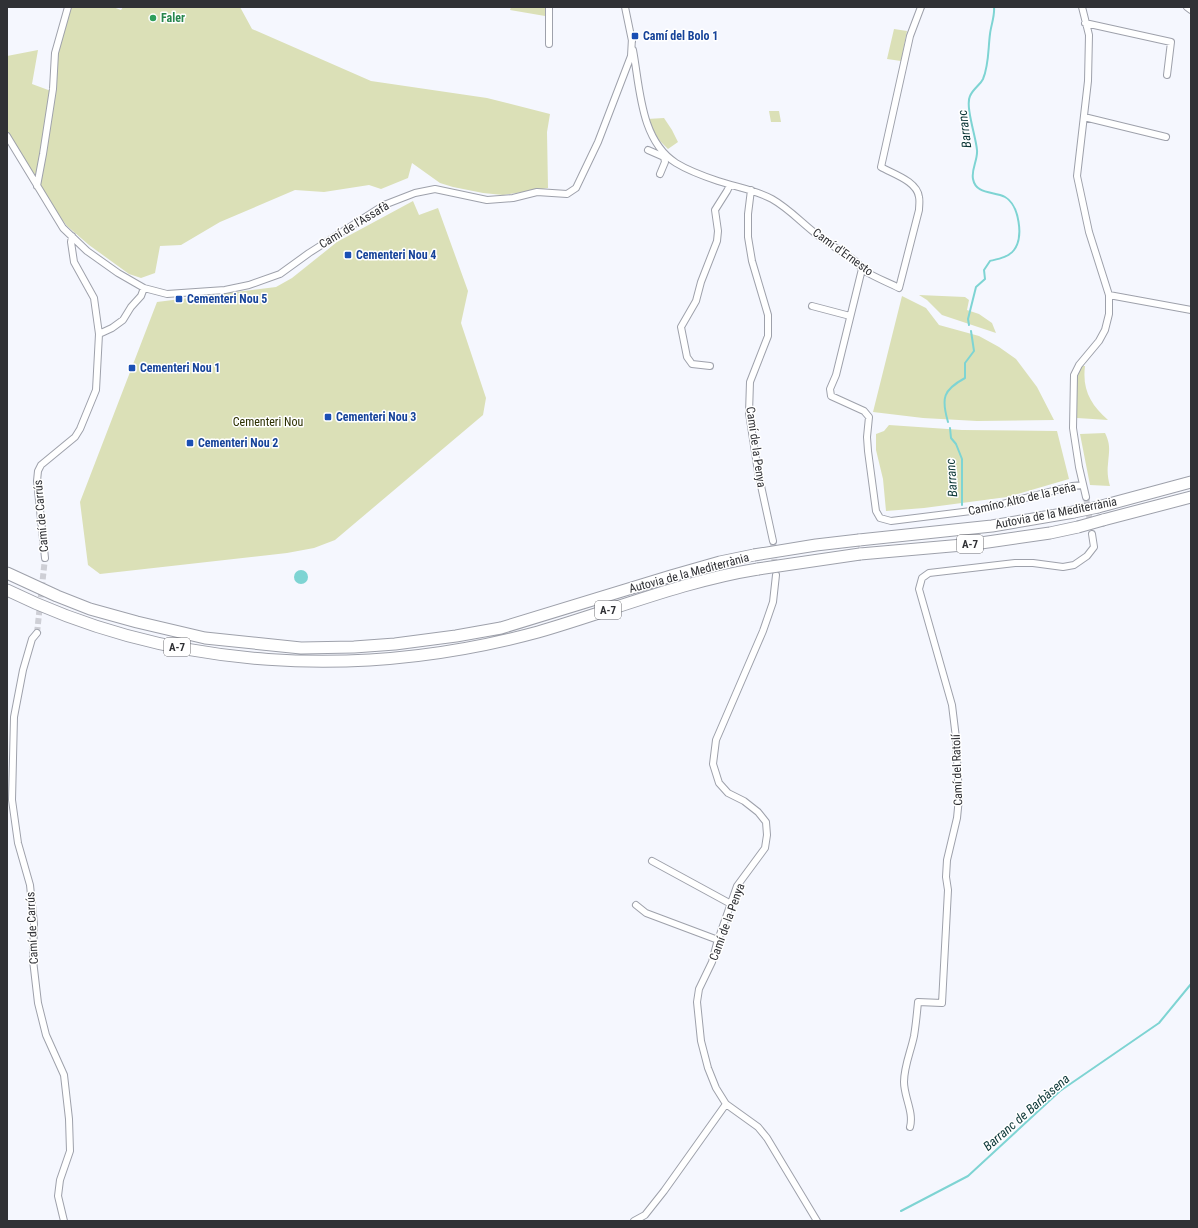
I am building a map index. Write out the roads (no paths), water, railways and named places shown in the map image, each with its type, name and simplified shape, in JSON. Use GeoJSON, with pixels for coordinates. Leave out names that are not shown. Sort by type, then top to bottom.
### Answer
{"type":"FeatureCollection","features":[{"type":"Feature","properties":{"kind":"highway","name":"Autovia de la Mediterrània"},"geometry":{"type":"LineString","coordinates":[[7,573],[57,596],[90,609],[205,638],[301,648],[354,647],[395,644],[456,636],[508,626],[692,570],[754,555],[816,545],[992,526],[1098,507],[1191,482]]}},
{"type":"Feature","properties":{"kind":"highway","name":"Autovia de la Mediterrània"},"geometry":{"type":"LineString","coordinates":[[7,590],[60,614],[108,631],[151,643],[252,658],[314,662],[399,658],[458,650],[538,632],[689,585],[738,572],[860,554],[974,544],[1050,533],[1191,497]]}},
{"type":"Feature","properties":{"kind":"street"},"geometry":{"type":"LineString","coordinates":[[37,186],[44,154],[53,89],[55,53],[68,7]]}},
{"type":"Feature","properties":{"kind":"street"},"geometry":{"type":"LineString","coordinates":[[549,7],[549,44]]}},
{"type":"Feature","properties":{"kind":"street"},"geometry":{"type":"LineString","coordinates":[[625,7],[632,38]]}},
{"type":"Feature","properties":{"kind":"street","name":"Camí d'Ernesto"},"geometry":{"type":"LineString","coordinates":[[632,38],[643,114],[648,128],[664,153],[691,171],[751,190],[772,199],[816,234],[857,262],[862,269],[899,288],[919,210],[920,197],[916,189],[908,182],[881,167],[910,36],[921,7]]}},
{"type":"Feature","properties":{"kind":"street"},"geometry":{"type":"LineString","coordinates":[[1082,7],[1089,34],[1088,81],[1077,176],[1089,232],[1109,295],[1109,314],[1105,330],[1099,341],[1079,365],[1074,375],[1073,428],[1079,467],[1086,497]]}},
{"type":"Feature","properties":{"kind":"street"},"geometry":{"type":"LineString","coordinates":[[1187,7],[1191,10]]}},
{"type":"Feature","properties":{"kind":"street"},"geometry":{"type":"LineString","coordinates":[[1085,23],[1171,42],[1167,75]]}},
{"type":"Feature","properties":{"kind":"street","name":"Camí de l'Assafà"},"geometry":{"type":"LineString","coordinates":[[7,136],[63,228],[87,251],[111,268],[144,288],[167,294],[225,290],[249,285],[280,274],[309,253],[384,206],[416,192],[435,189],[487,200],[513,198],[537,192],[567,194],[576,188],[598,142],[631,56],[632,38]]}},
{"type":"Feature","properties":{"kind":"street"},"geometry":{"type":"LineString","coordinates":[[1084,117],[1166,137]]}},
{"type":"Feature","properties":{"kind":"street"},"geometry":{"type":"LineString","coordinates":[[648,150],[673,160]]}},
{"type":"Feature","properties":{"kind":"street"},"geometry":{"type":"LineString","coordinates":[[660,174],[666,162],[664,157]]}},
{"type":"Feature","properties":{"kind":"street"},"geometry":{"type":"LineString","coordinates":[[710,366],[692,364],[689,360],[682,341],[681,327],[696,301],[701,282],[717,241],[718,231],[715,210],[730,184]]}},
{"type":"Feature","properties":{"kind":"street","name":"Camí de la Penya"},"geometry":{"type":"LineString","coordinates":[[751,190],[748,214],[748,237],[752,261],[768,315],[768,336],[750,382],[749,413],[758,472],[773,541]]}},
{"type":"Feature","properties":{"kind":"street","name":"Camí de Carrús"},"geometry":{"type":"LineString","coordinates":[[45,558],[37,481],[38,471],[41,465],[75,437],[80,429],[96,390],[99,334],[94,298],[74,262],[71,242],[72,236]]}},
{"type":"Feature","properties":{"kind":"street","name":"Camíno Alto de la Peña"},"geometry":{"type":"LineString","coordinates":[[862,269],[836,375],[830,389],[831,396],[864,412],[870,417],[867,437],[868,451],[876,511],[880,518],[891,521],[979,510],[1072,486],[1083,485]]}},
{"type":"Feature","properties":{"kind":"street"},"geometry":{"type":"LineString","coordinates":[[99,334],[112,328],[123,320],[131,307],[141,296],[144,288]]}},
{"type":"Feature","properties":{"kind":"street"},"geometry":{"type":"LineString","coordinates":[[1109,295],[1191,310]]}},
{"type":"Feature","properties":{"kind":"street"},"geometry":{"type":"LineString","coordinates":[[812,306],[850,316]]}},
{"type":"Feature","properties":{"kind":"street","name":"Camí del Ratolí"},"geometry":{"type":"LineString","coordinates":[[910,1127],[912,1119],[904,1082],[907,1058],[914,1036],[918,1002],[942,1003],[948,890],[946,860],[957,818],[960,798],[952,705],[919,590],[922,578],[929,573],[941,571],[1015,564],[1033,563],[1063,567],[1074,565],[1087,556],[1094,547],[1093,537]]}},
{"type":"Feature","properties":{"kind":"street","name":"Camí de la Penya"},"geometry":{"type":"LineString","coordinates":[[776,575],[773,602],[763,631],[716,740],[713,764],[719,783],[728,793],[744,801],[758,812],[766,822],[767,836],[765,848],[737,886],[712,962],[699,989],[697,1002],[701,1041],[708,1068],[716,1088],[726,1104],[758,1126],[767,1138],[817,1221]]}},
{"type":"Feature","properties":{"kind":"street","name":"Camí de Carrús"},"geometry":{"type":"LineString","coordinates":[[37,633],[32,639],[23,670],[14,716],[12,800],[18,844],[30,885],[34,924],[33,960],[38,1003],[46,1035],[64,1075],[70,1151],[60,1180],[58,1196],[64,1221]]}},
{"type":"Feature","properties":{"kind":"street"},"geometry":{"type":"LineString","coordinates":[[652,861],[731,904]]}},
{"type":"Feature","properties":{"kind":"street"},"geometry":{"type":"LineString","coordinates":[[636,905],[646,913],[718,940]]}},
{"type":"Feature","properties":{"kind":"street"},"geometry":{"type":"LineString","coordinates":[[634,1221],[646,1215],[726,1104]]}},
{"type":"Feature","properties":{"kind":"water"},"geometry":{"type":"Polygon","coordinates":[[[298,570],[304,570],[308,574],[308,580],[304,584],[298,584],[294,580],[294,574],[298,570]]]}},
{"type":"Feature","properties":{"kind":"waterway","name":"Barranc"},"geometry":{"type":"LineString","coordinates":[[969,325],[968,319],[976,287],[985,279],[984,270],[990,261],[1003,257],[1012,252],[1019,237],[1017,214],[1010,201],[1001,195],[986,192],[978,188],[973,179],[977,150],[969,101],[971,94],[982,81],[985,74],[994,7]]}},
{"type":"Feature","properties":{"kind":"waterway","name":"Barranc"},"geometry":{"type":"LineString","coordinates":[[948,422],[945,407],[946,396],[952,387],[965,378],[965,363],[974,351],[971,331]]}},
{"type":"Feature","properties":{"kind":"waterway","name":"Barranc"},"geometry":{"type":"LineString","coordinates":[[950,428],[951,438],[956,444],[962,459],[962,505]]}},
{"type":"Feature","properties":{"kind":"waterway","name":"Barranc de Barbàsena"},"geometry":{"type":"LineString","coordinates":[[901,1211],[968,1176],[1060,1091],[1159,1023],[1191,984]]}},
{"type":"Feature","properties":{"kind":"tunnel"},"geometry":{"type":"LineString","coordinates":[[1086,497],[1092,534]]}},
{"type":"Feature","properties":{"kind":"tunnel"},"geometry":{"type":"LineString","coordinates":[[773,541],[775,569]]}},
{"type":"Feature","properties":{"kind":"tunnel"},"geometry":{"type":"LineString","coordinates":[[37,633],[45,558]]}},
{"type":"Feature","properties":{"kind":"place","name":"Faler"},"geometry":{"type":"Point","coordinates":[153,18]}},
{"type":"Feature","properties":{"kind":"place","name":"Camí del Bolo 1"},"geometry":{"type":"Point","coordinates":[635,36]}},
{"type":"Feature","properties":{"kind":"place","name":"Cementeri Nou 4"},"geometry":{"type":"Point","coordinates":[348,255]}},
{"type":"Feature","properties":{"kind":"place","name":"Cementeri Nou 5"},"geometry":{"type":"Point","coordinates":[179,299]}},
{"type":"Feature","properties":{"kind":"place","name":"Cementeri Nou 1"},"geometry":{"type":"Point","coordinates":[132,368]}},
{"type":"Feature","properties":{"kind":"place","name":"Cementeri Nou 3"},"geometry":{"type":"Point","coordinates":[328,417]}},
{"type":"Feature","properties":{"kind":"place","name":"Cementeri Nou 2"},"geometry":{"type":"Point","coordinates":[190,443]}},
{"type":"Feature","properties":{"kind":"park label","name":"Cementeri Nou"},"geometry":{"type":"Point","coordinates":[268,422]}}]}
